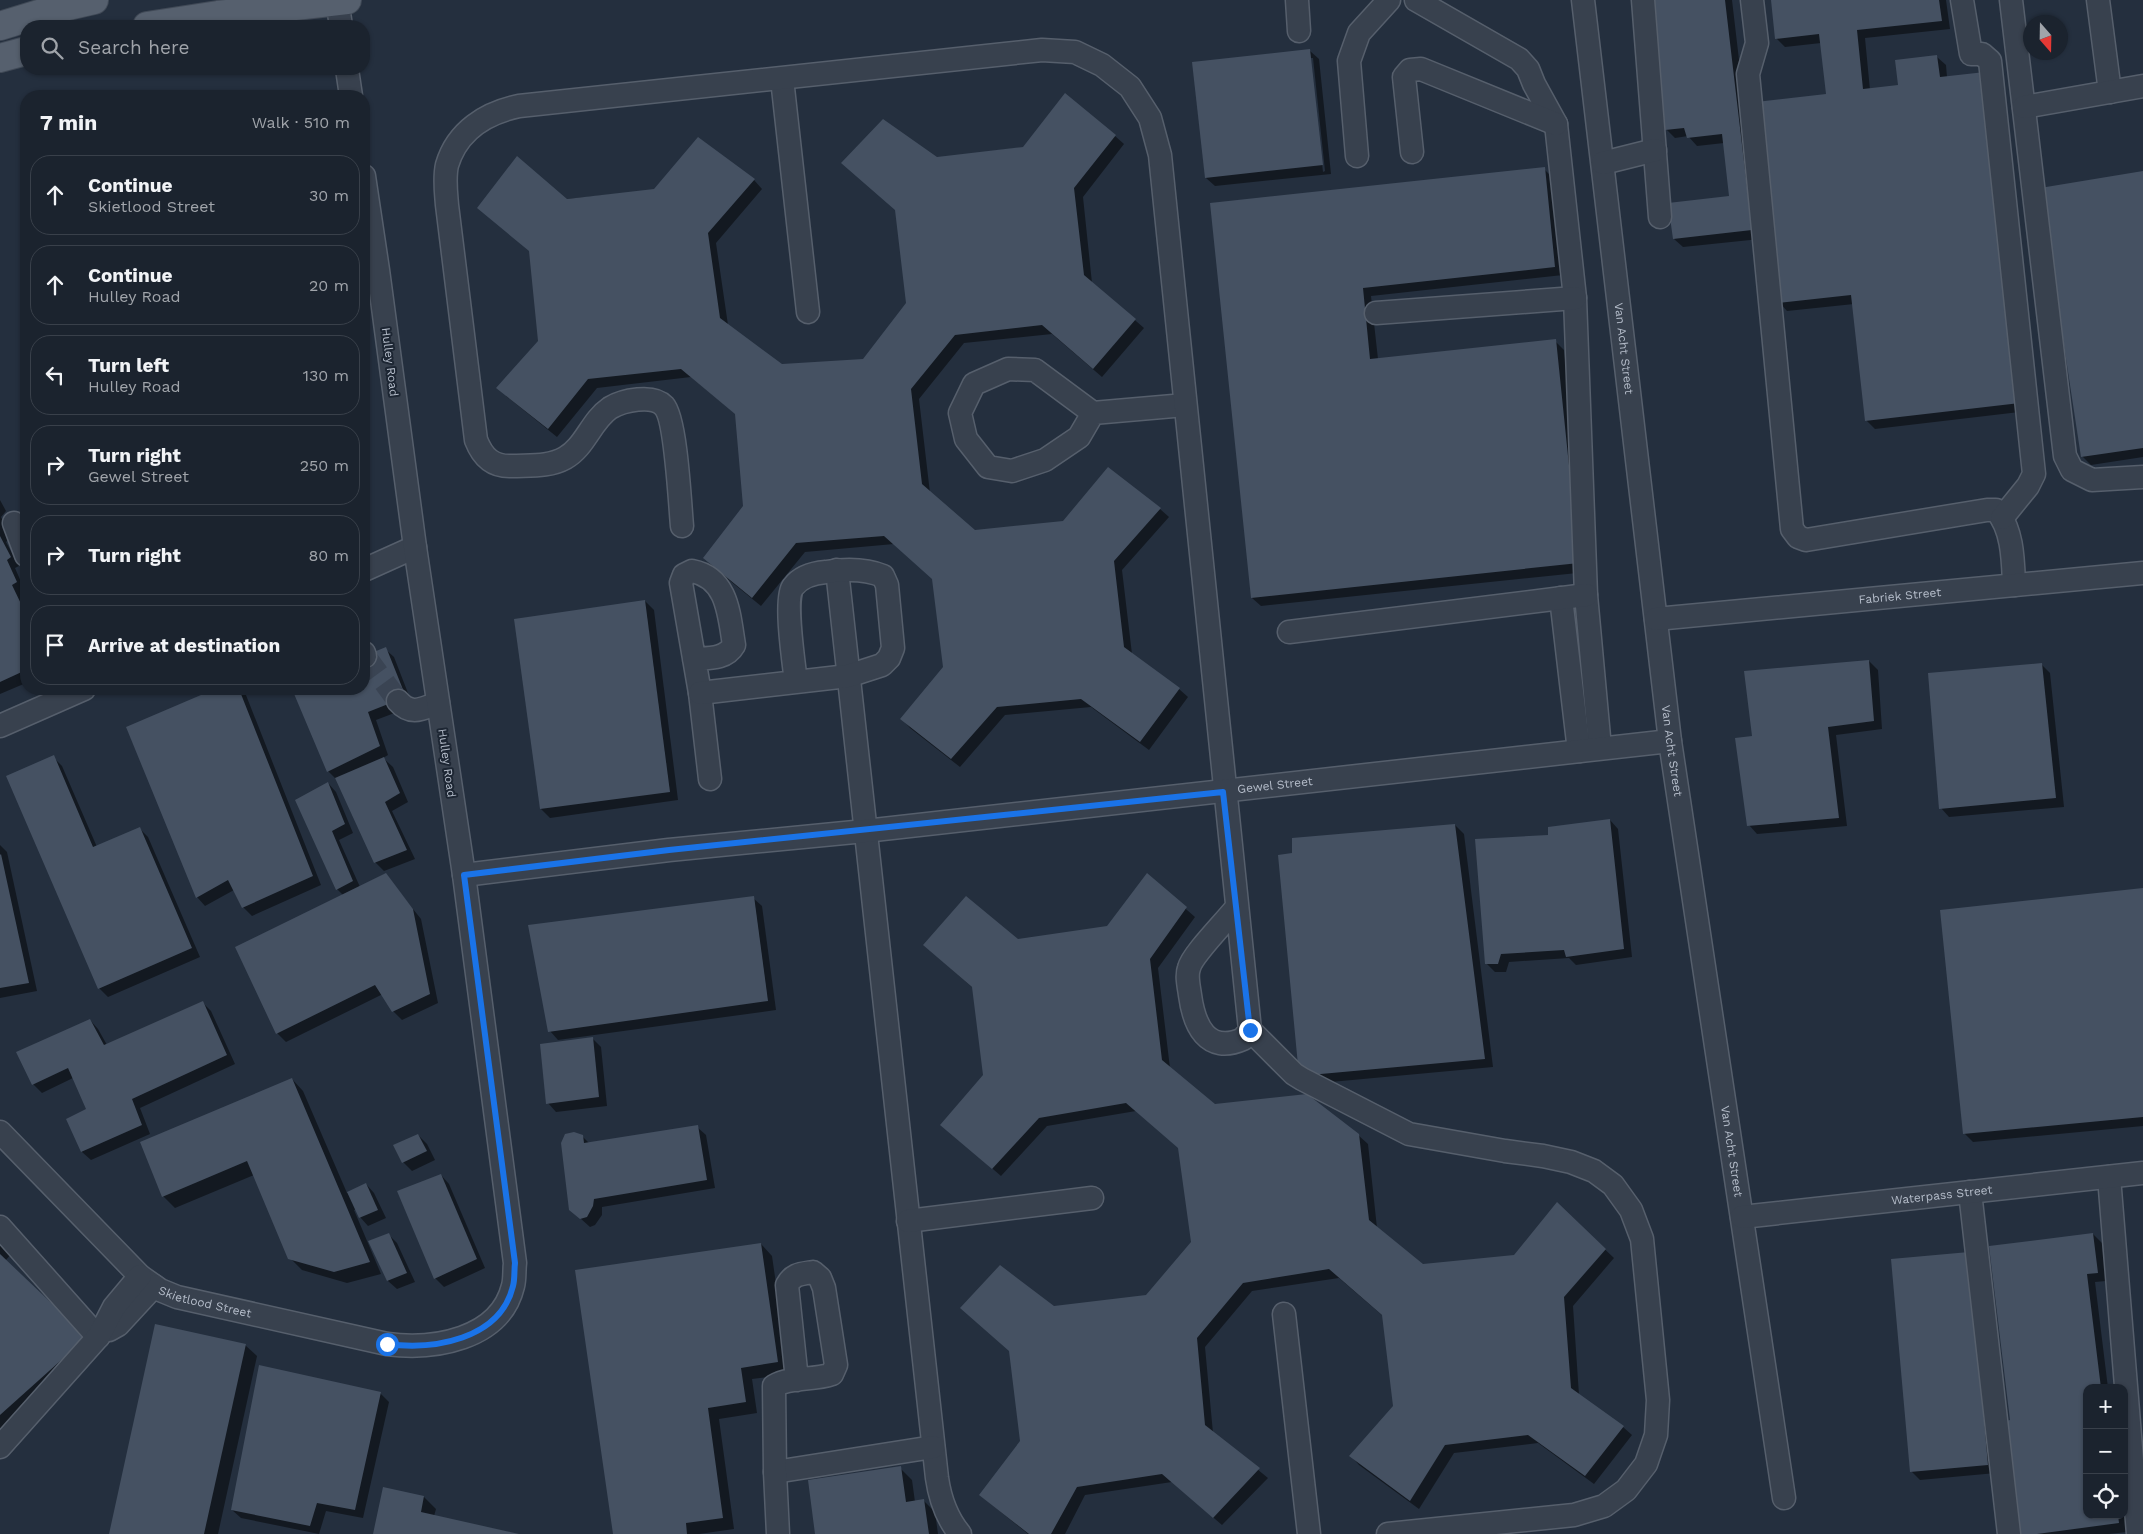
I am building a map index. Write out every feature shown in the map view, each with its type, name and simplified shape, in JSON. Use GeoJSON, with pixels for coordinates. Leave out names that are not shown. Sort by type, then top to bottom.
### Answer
{"type":"FeatureCollection","features":[{"type":"Feature","properties":{"kind":"main road"},"geometry":{"type":"LineString","coordinates":[[0,26],[94,0]]}},
{"type":"Feature","properties":{"kind":"main road"},"geometry":{"type":"LineString","coordinates":[[186,20],[218,15],[340,7]]}},
{"type":"Feature","properties":{"kind":"main road"},"geometry":{"type":"LineString","coordinates":[[0,58],[20,53]]}},
{"type":"Feature","properties":{"kind":"street"},"geometry":{"type":"LineString","coordinates":[[1297,0],[1299,31]]}},
{"type":"Feature","properties":{"kind":"street"},"geometry":{"type":"LineString","coordinates":[[1357,156],[1349,61],[1359,33],[1389,0]]}},
{"type":"Feature","properties":{"kind":"street"},"geometry":{"type":"LineString","coordinates":[[1416,0],[1519,59],[1528,69],[1556,124],[1575,298],[1586,595],[1589,749]]}},
{"type":"Feature","properties":{"kind":"street","name":"Van Acht Street"},"geometry":{"type":"LineString","coordinates":[[1583,0],[1670,741],[1784,1498]]}},
{"type":"Feature","properties":{"kind":"street"},"geometry":{"type":"LineString","coordinates":[[1643,0],[1660,217]]}},
{"type":"Feature","properties":{"kind":"street"},"geometry":{"type":"LineString","coordinates":[[1752,0],[1757,43],[1748,74],[1792,529],[1798,537],[1806,540],[1996,510],[2002,518],[2012,551],[2014,585]]}},
{"type":"Feature","properties":{"kind":"street"},"geometry":{"type":"LineString","coordinates":[[1962,0],[1971,54],[1982,54],[1990,61],[2034,474],[2028,486],[2002,518]]}},
{"type":"Feature","properties":{"kind":"street"},"geometry":{"type":"LineString","coordinates":[[2012,0],[2065,456],[2072,470],[2092,480],[2143,477]]}},
{"type":"Feature","properties":{"kind":"street"},"geometry":{"type":"LineString","coordinates":[[2098,0],[2110,92]]}},
{"type":"Feature","properties":{"kind":"street"},"geometry":{"type":"LineString","coordinates":[[682,526],[672,429],[665,407],[656,401],[626,402],[611,408],[599,417],[578,447],[565,458],[548,465],[507,466],[495,464],[486,459],[480,450],[476,440],[446,204],[447,166],[452,154],[470,128],[501,110],[519,106],[1042,50],[1075,52],[1102,65],[1130,87],[1150,118],[1160,154],[1223,792],[1250,1030],[1247,1036],[1237,1042],[1223,1044],[1206,1036],[1195,1021],[1192,1012],[1188,975],[1190,963],[1236,908]]}},
{"type":"Feature","properties":{"kind":"street"},"geometry":{"type":"LineString","coordinates":[[1412,152],[1404,77],[1410,70],[1421,69],[1556,124]]}},
{"type":"Feature","properties":{"kind":"street"},"geometry":{"type":"LineString","coordinates":[[348,75],[351,90]]}},
{"type":"Feature","properties":{"kind":"street"},"geometry":{"type":"LineString","coordinates":[[782,79],[808,312]]}},
{"type":"Feature","properties":{"kind":"street"},"geometry":{"type":"LineString","coordinates":[[2024,107],[2143,86]]}},
{"type":"Feature","properties":{"kind":"street"},"geometry":{"type":"LineString","coordinates":[[1603,163],[1655,150]]}},
{"type":"Feature","properties":{"kind":"street","name":"Hulley Road"},"geometry":{"type":"LineString","coordinates":[[370,257],[464,875],[515,1263],[514,1286],[507,1301],[487,1324],[471,1334]]}},
{"type":"Feature","properties":{"kind":"street"},"geometry":{"type":"LineString","coordinates":[[1376,313],[1575,298]]}},
{"type":"Feature","properties":{"kind":"street"},"geometry":{"type":"LineString","coordinates":[[1093,413],[1079,437],[1046,460],[1012,471],[988,466],[966,439],[960,413],[974,384],[1008,369],[1035,370],[1093,413],[1185,405]]}},
{"type":"Feature","properties":{"kind":"street"},"geometry":{"type":"LineString","coordinates":[[14,523],[20,539]]}},
{"type":"Feature","properties":{"kind":"street"},"geometry":{"type":"LineString","coordinates":[[370,567],[415,548]]}},
{"type":"Feature","properties":{"kind":"street"},"geometry":{"type":"LineString","coordinates":[[837,570],[936,1478],[944,1510],[960,1534]]}},
{"type":"Feature","properties":{"kind":"street"},"geometry":{"type":"LineString","coordinates":[[700,692],[796,682],[848,676],[872,670],[882,665],[889,658],[893,648],[887,585],[883,576],[873,572],[837,570],[813,574],[801,579],[791,588],[788,602],[796,682]]}},
{"type":"Feature","properties":{"kind":"street","name":"Fabriek Street"},"geometry":{"type":"LineString","coordinates":[[1656,619],[2014,585],[2138,576]]}},
{"type":"Feature","properties":{"kind":"street"},"geometry":{"type":"LineString","coordinates":[[1289,632],[1586,595]]}},
{"type":"Feature","properties":{"kind":"street"},"geometry":{"type":"LineString","coordinates":[[1561,598],[1589,749]]}},
{"type":"Feature","properties":{"kind":"street"},"geometry":{"type":"LineString","coordinates":[[694,659],[700,692],[710,779]]}},
{"type":"Feature","properties":{"kind":"street"},"geometry":{"type":"LineString","coordinates":[[0,726],[70,695]]}},
{"type":"Feature","properties":{"kind":"street"},"geometry":{"type":"LineString","coordinates":[[398,701],[405,708],[413,710],[438,703]]}},
{"type":"Feature","properties":{"kind":"street","name":"Gewel Street"},"geometry":{"type":"LineString","coordinates":[[464,875],[669,850],[865,831],[1670,741]]}},
{"type":"Feature","properties":{"kind":"street"},"geometry":{"type":"LineString","coordinates":[[1250,1030],[1294,1074],[1409,1134],[1544,1156],[1571,1162],[1594,1171],[1613,1185],[1631,1210],[1642,1239],[1658,1400],[1656,1434],[1646,1464],[1626,1490],[1604,1506],[1574,1515],[1388,1534]]}},
{"type":"Feature","properties":{"kind":"street","name":"Skietlood Street"},"geometry":{"type":"LineString","coordinates":[[0,1132],[147,1280],[177,1297],[394,1345],[435,1345],[471,1334]]}},
{"type":"Feature","properties":{"kind":"street","name":"Waterpass Street"},"geometry":{"type":"LineString","coordinates":[[1742,1217],[2143,1173]]}},
{"type":"Feature","properties":{"kind":"street"},"geometry":{"type":"LineString","coordinates":[[2109,1177],[2138,1534]]}},
{"type":"Feature","properties":{"kind":"street"},"geometry":{"type":"LineString","coordinates":[[1970,1192],[2009,1534]]}},
{"type":"Feature","properties":{"kind":"street"},"geometry":{"type":"LineString","coordinates":[[908,1221],[1092,1198]]}},
{"type":"Feature","properties":{"kind":"street"},"geometry":{"type":"LineString","coordinates":[[0,1227],[99,1336]]}},
{"type":"Feature","properties":{"kind":"street"},"geometry":{"type":"LineString","coordinates":[[0,1446],[99,1336],[118,1325],[147,1280]]}},
{"type":"Feature","properties":{"kind":"street"},"geometry":{"type":"LineString","coordinates":[[1284,1314],[1310,1534]]}},
{"type":"Feature","properties":{"kind":"street"},"geometry":{"type":"LineString","coordinates":[[778,1534],[774,1472],[774,1386],[782,1381],[797,1380]]}},
{"type":"Feature","properties":{"kind":"street"},"geometry":{"type":"LineString","coordinates":[[774,1472],[933,1448]]}},
{"type":"Feature","properties":{"kind":"building"},"geometry":{"type":"Polygon","coordinates":[[[1650,0],[1725,0],[1752,230],[1673,239],[1668,203],[1729,196],[1722,134],[1687,138],[1684,128],[1665,130],[1650,0]]]}},
{"type":"Feature","properties":{"kind":"building"},"geometry":{"type":"Polygon","coordinates":[[[1771,0],[1939,0],[1942,21],[1857,30],[1863,89],[1898,85],[1895,60],[1937,55],[1940,77],[1985,72],[2020,403],[1865,421],[1851,295],[1777,303],[1756,102],[1826,94],[1819,34],[1775,39],[1771,0]]]}},
{"type":"Feature","properties":{"kind":"building"},"geometry":{"type":"Polygon","coordinates":[[[1310,49],[1323,165],[1205,178],[1192,62],[1310,49]]]}},
{"type":"Feature","properties":{"kind":"building"},"geometry":{"type":"Polygon","coordinates":[[[1065,93],[1116,135],[1074,188],[1084,275],[1136,319],[1093,369],[1042,325],[955,335],[911,389],[922,484],[975,530],[1063,521],[1108,467],[1161,508],[1114,561],[1124,647],[1180,688],[1140,742],[1081,699],[997,707],[951,759],[900,719],[943,667],[932,579],[884,536],[796,543],[752,598],[703,558],[743,506],[735,414],[681,369],[588,379],[548,429],[496,388],[538,341],[529,251],[477,208],[517,156],[567,199],[654,189],[698,137],[755,179],[708,233],[720,318],[782,364],[863,359],[906,303],[895,210],[841,163],[883,119],[937,157],[1023,147],[1065,93]]]}},
{"type":"Feature","properties":{"kind":"building"},"geometry":{"type":"Polygon","coordinates":[[[1545,167],[1555,267],[1363,288],[1370,359],[1556,339],[1579,563],[1251,598],[1210,203],[1545,167]]]}},
{"type":"Feature","properties":{"kind":"building"},"geometry":{"type":"Polygon","coordinates":[[[2143,171],[2143,448],[2081,457],[2040,188],[2143,171]]]}},
{"type":"Feature","properties":{"kind":"building"},"geometry":{"type":"Polygon","coordinates":[[[0,536],[11,557],[7,560],[17,582],[12,585],[20,602],[20,673],[0,682],[0,536]]]}},
{"type":"Feature","properties":{"kind":"building"},"geometry":{"type":"Polygon","coordinates":[[[645,600],[670,792],[540,809],[514,619],[645,600]]]}},
{"type":"Feature","properties":{"kind":"building"},"geometry":{"type":"Polygon","coordinates":[[[386,647],[406,697],[368,712],[380,746],[327,772],[295,695],[370,695],[370,654],[386,647]]]}},
{"type":"Feature","properties":{"kind":"building"},"geometry":{"type":"Polygon","coordinates":[[[1869,660],[1874,721],[1828,727],[1839,818],[1747,826],[1735,738],[1752,736],[1744,671],[1869,660]]]}},
{"type":"Feature","properties":{"kind":"building"},"geometry":{"type":"Polygon","coordinates":[[[2042,663],[2056,798],[1939,809],[1928,673],[2042,663]]]}},
{"type":"Feature","properties":{"kind":"building"},"geometry":{"type":"Polygon","coordinates":[[[201,695],[241,695],[313,876],[242,908],[228,880],[196,898],[126,727],[201,695]]]}},
{"type":"Feature","properties":{"kind":"building"},"geometry":{"type":"Polygon","coordinates":[[[54,755],[93,847],[140,827],[192,948],[98,989],[6,776],[54,755]]]}},
{"type":"Feature","properties":{"kind":"building"},"geometry":{"type":"Polygon","coordinates":[[[384,757],[400,793],[385,802],[407,850],[374,863],[335,778],[384,757]]]}},
{"type":"Feature","properties":{"kind":"building"},"geometry":{"type":"Polygon","coordinates":[[[328,782],[345,824],[332,831],[353,881],[336,890],[295,800],[328,782]]]}},
{"type":"Feature","properties":{"kind":"building"},"geometry":{"type":"Polygon","coordinates":[[[1610,819],[1624,949],[1566,957],[1564,950],[1501,954],[1498,964],[1485,964],[1475,839],[1548,835],[1548,827],[1610,819]]]}},
{"type":"Feature","properties":{"kind":"building"},"geometry":{"type":"Polygon","coordinates":[[[1455,824],[1485,1059],[1299,1076],[1278,855],[1292,853],[1292,838],[1455,824]]]}},
{"type":"Feature","properties":{"kind":"building"},"geometry":{"type":"Polygon","coordinates":[[[0,855],[29,983],[0,988],[0,855]]]}},
{"type":"Feature","properties":{"kind":"building"},"geometry":{"type":"Polygon","coordinates":[[[386,873],[413,909],[430,994],[392,1012],[375,985],[276,1034],[235,947],[386,873]]]}},
{"type":"Feature","properties":{"kind":"building"},"geometry":{"type":"Polygon","coordinates":[[[1147,873],[1187,907],[1150,959],[1162,1060],[1215,1104],[1307,1094],[1359,1134],[1369,1220],[1423,1264],[1514,1255],[1557,1202],[1606,1249],[1564,1297],[1571,1388],[1624,1426],[1585,1476],[1528,1435],[1445,1445],[1410,1501],[1349,1456],[1393,1406],[1382,1315],[1329,1269],[1243,1283],[1197,1338],[1205,1425],[1260,1468],[1213,1518],[1162,1474],[1077,1487],[1051,1534],[1029,1534],[979,1495],[1020,1441],[1009,1351],[960,1308],[1000,1265],[1054,1306],[1146,1295],[1191,1242],[1178,1148],[1126,1103],[1039,1118],[992,1169],[940,1125],[983,1075],[972,987],[923,945],[966,896],[1018,939],[1107,926],[1147,873]]]}},
{"type":"Feature","properties":{"kind":"building"},"geometry":{"type":"Polygon","coordinates":[[[2143,888],[2143,1117],[1963,1134],[1940,910],[2143,888]]]}},
{"type":"Feature","properties":{"kind":"building"},"geometry":{"type":"Polygon","coordinates":[[[754,896],[768,1001],[548,1032],[528,925],[754,896]]]}},
{"type":"Feature","properties":{"kind":"building"},"geometry":{"type":"Polygon","coordinates":[[[203,1001],[227,1055],[132,1099],[142,1125],[81,1152],[66,1119],[86,1109],[68,1068],[32,1085],[16,1052],[90,1019],[104,1045],[203,1001]]]}},
{"type":"Feature","properties":{"kind":"building"},"geometry":{"type":"Polygon","coordinates":[[[593,1037],[599,1097],[546,1104],[540,1044],[593,1037]]]}},
{"type":"Feature","properties":{"kind":"building"},"geometry":{"type":"Polygon","coordinates":[[[292,1078],[370,1262],[334,1272],[288,1259],[247,1161],[162,1197],[140,1142],[292,1078]]]}},
{"type":"Feature","properties":{"kind":"building"},"geometry":{"type":"Polygon","coordinates":[[[698,1125],[707,1180],[594,1199],[593,1206],[587,1217],[580,1219],[569,1210],[561,1143],[565,1134],[574,1132],[583,1135],[584,1143],[698,1125]]]}},
{"type":"Feature","properties":{"kind":"building"},"geometry":{"type":"Polygon","coordinates":[[[418,1134],[427,1151],[402,1163],[393,1145],[418,1134]]]}},
{"type":"Feature","properties":{"kind":"building"},"geometry":{"type":"Polygon","coordinates":[[[441,1174],[477,1259],[434,1279],[397,1191],[441,1174]]]}},
{"type":"Feature","properties":{"kind":"building"},"geometry":{"type":"Polygon","coordinates":[[[366,1183],[378,1210],[359,1218],[347,1192],[366,1183]]]}},
{"type":"Feature","properties":{"kind":"building"},"geometry":{"type":"Polygon","coordinates":[[[389,1233],[407,1273],[387,1281],[368,1241],[389,1233]]]}},
{"type":"Feature","properties":{"kind":"building"},"geometry":{"type":"Polygon","coordinates":[[[2093,1233],[2098,1273],[2087,1274],[2101,1384],[2083,1384],[2083,1519],[2118,1519],[2119,1523],[2037,1534],[2015,1534],[2000,1423],[2010,1420],[1989,1246],[2093,1233]]]}},
{"type":"Feature","properties":{"kind":"building"},"geometry":{"type":"Polygon","coordinates":[[[761,1243],[778,1362],[741,1368],[746,1402],[708,1408],[723,1518],[686,1523],[687,1534],[613,1534],[575,1270],[761,1243]]]}},
{"type":"Feature","properties":{"kind":"building"},"geometry":{"type":"Polygon","coordinates":[[[1969,1252],[1988,1465],[1910,1472],[1891,1259],[1969,1252]]]}},
{"type":"Feature","properties":{"kind":"building"},"geometry":{"type":"Polygon","coordinates":[[[0,1254],[87,1337],[0,1415],[0,1254]]]}},
{"type":"Feature","properties":{"kind":"building"},"geometry":{"type":"Polygon","coordinates":[[[155,1324],[246,1344],[204,1534],[109,1534],[155,1324]]]}},
{"type":"Feature","properties":{"kind":"building"},"geometry":{"type":"Polygon","coordinates":[[[259,1365],[381,1392],[355,1510],[317,1503],[310,1526],[231,1510],[259,1365]]]}},
{"type":"Feature","properties":{"kind":"building"},"geometry":{"type":"Polygon","coordinates":[[[901,1466],[906,1502],[924,1499],[929,1534],[815,1534],[808,1480],[901,1466]]]}},
{"type":"Feature","properties":{"kind":"building"},"geometry":{"type":"Polygon","coordinates":[[[383,1487],[424,1496],[421,1512],[519,1534],[373,1534],[383,1487]]]}},
{"type":"Feature","properties":{"kind":"tunnel"},"geometry":{"type":"LineString","coordinates":[[370,663],[398,701]]}},
{"type":"Feature","properties":{"kind":"route"},"geometry":{"type":"LineString","coordinates":[[387,1344],[401,1346],[435,1345],[471,1334],[487,1324],[499,1313],[514,1286],[515,1263],[464,875],[669,850],[865,831],[1223,792],[1250,1030]]}}]}
